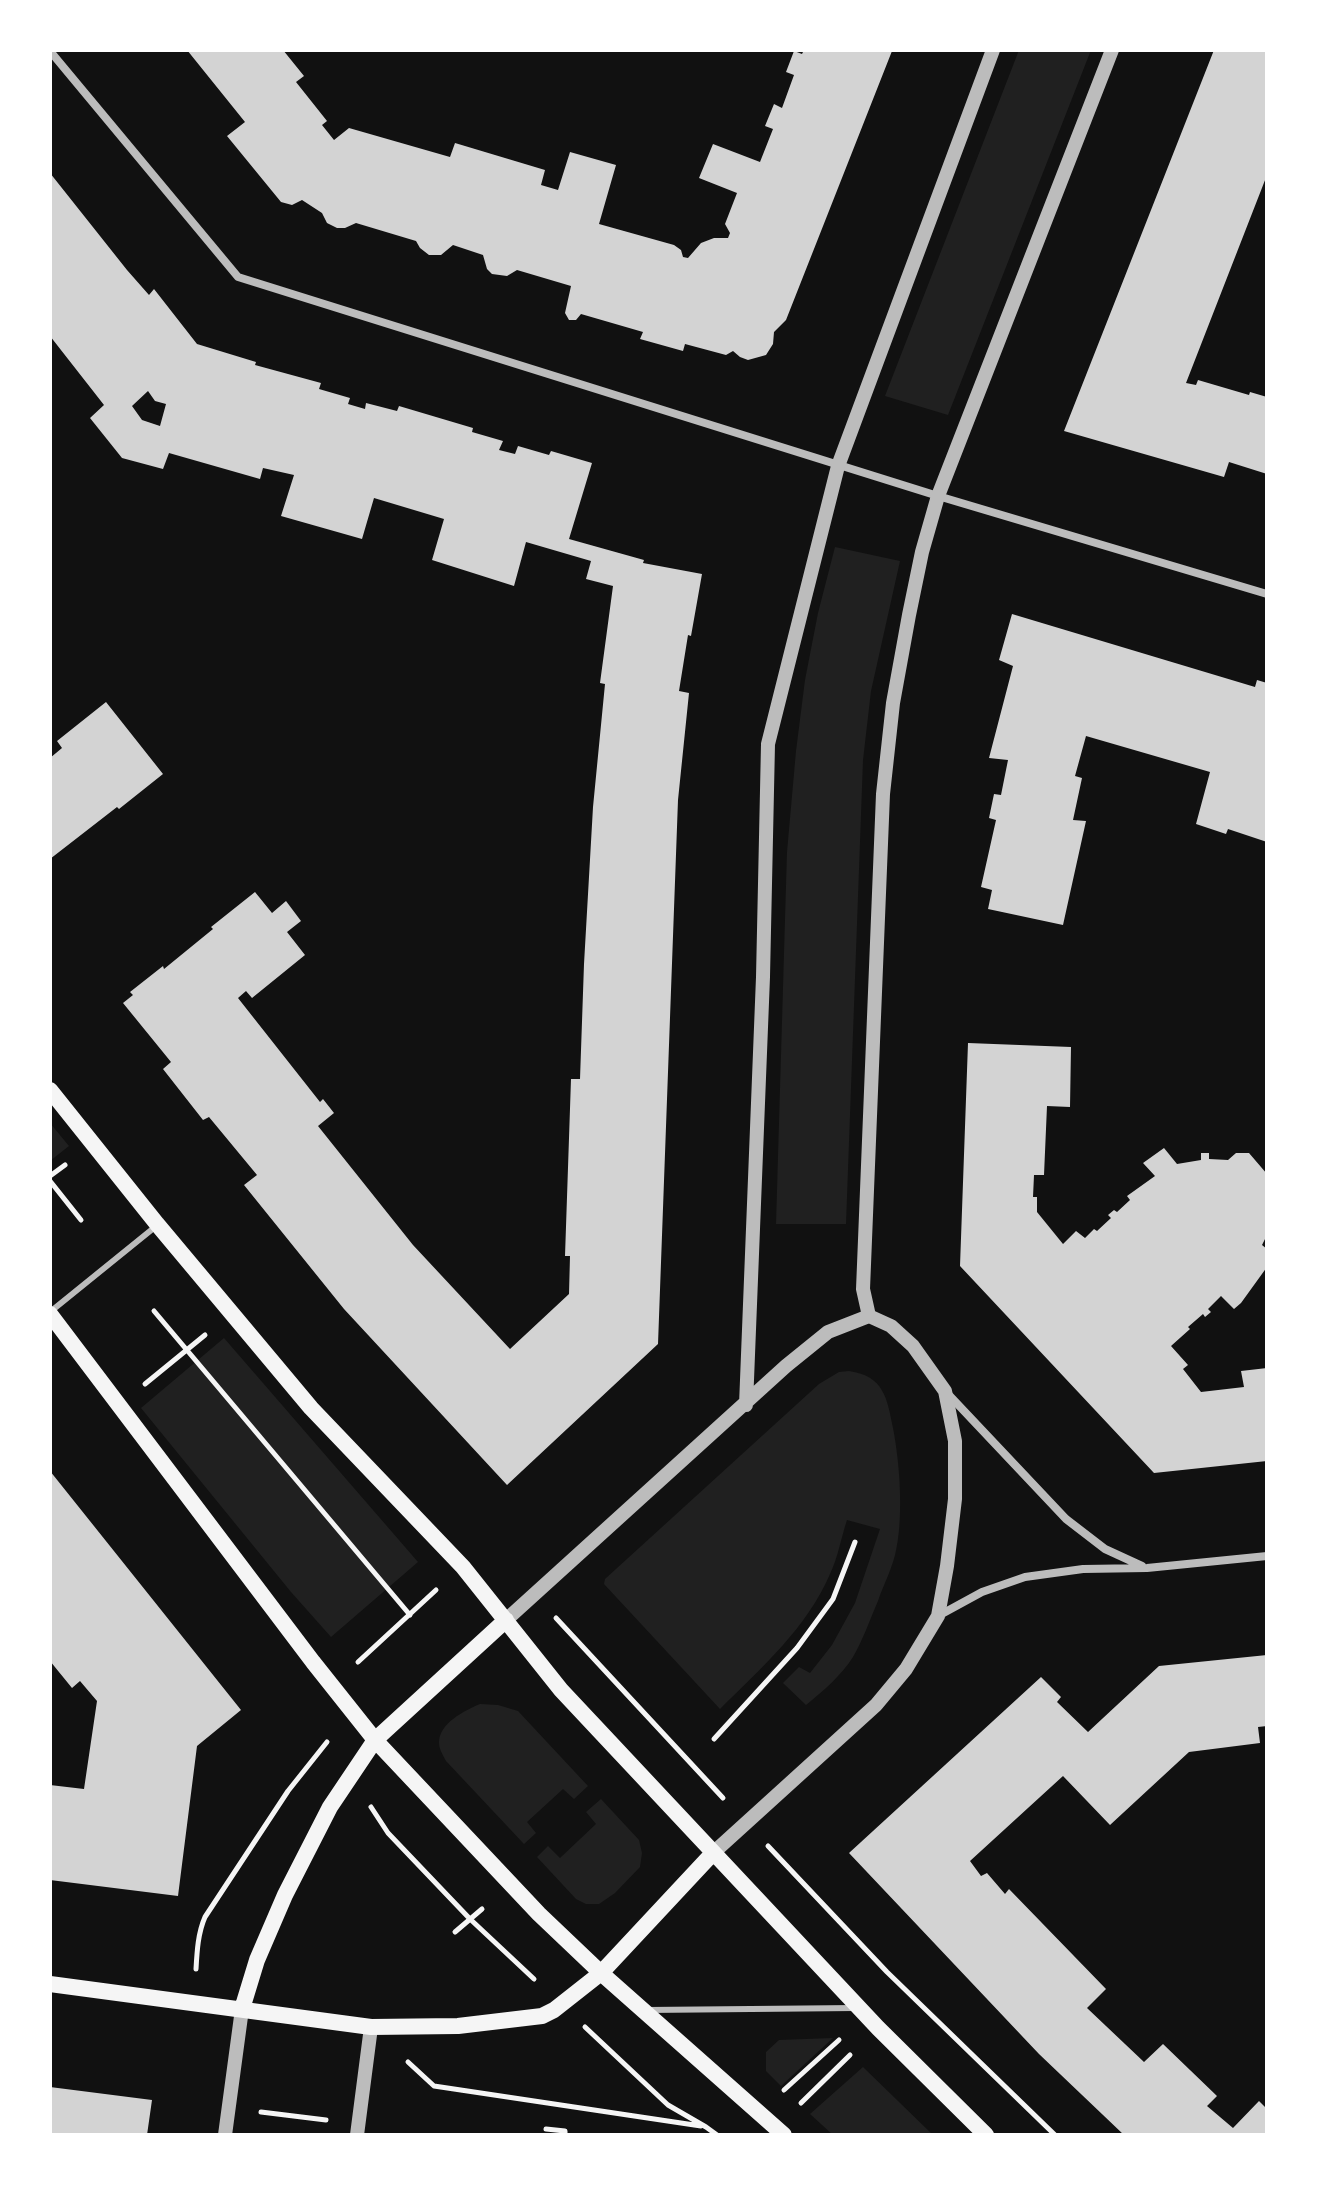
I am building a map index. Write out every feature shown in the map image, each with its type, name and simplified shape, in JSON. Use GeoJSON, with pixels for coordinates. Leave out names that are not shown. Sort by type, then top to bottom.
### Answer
{"type":"FeatureCollection","features":[{"type":"Feature","properties":{"kind":"main road"},"geometry":{"type":"LineString","coordinates":[[50,1090],[311,1408],[463,1567],[561,1690],[859,2008],[986,2135]]}},
{"type":"Feature","properties":{"kind":"main road"},"geometry":{"type":"LineString","coordinates":[[50,1313],[375,1740],[539,1914],[784,2135]]}},
{"type":"Feature","properties":{"kind":"main road"},"geometry":{"type":"LineString","coordinates":[[242,2009],[257,1960],[292,1881],[330,1807],[375,1740],[506,1620]]}},
{"type":"Feature","properties":{"kind":"main road"},"geometry":{"type":"LineString","coordinates":[[50,1984],[371,2027],[458,2026],[542,2016],[601,1973],[713,1853]]}},
{"type":"Feature","properties":{"kind":"street"},"geometry":{"type":"LineString","coordinates":[[746,1405],[763,977],[768,744],[838,466],[993,50]]}},
{"type":"Feature","properties":{"kind":"street"},"geometry":{"type":"LineString","coordinates":[[869,1316],[863,1289],[883,794],[893,703],[906,629],[922,552],[938,496],[1112,50]]}},
{"type":"Feature","properties":{"kind":"street"},"geometry":{"type":"LineString","coordinates":[[50,51],[238,277],[838,466],[1267,594]]}},
{"type":"Feature","properties":{"kind":"street"},"geometry":{"type":"LineString","coordinates":[[506,1620],[786,1366],[828,1332],[869,1316],[891,1326],[913,1346],[945,1391],[1066,1519],[1105,1549],[1147,1568]]}},
{"type":"Feature","properties":{"kind":"street"},"geometry":{"type":"LineString","coordinates":[[713,1853],[876,1705],[906,1669],[938,1616],[955,1499],[955,1441],[945,1391]]}},
{"type":"Feature","properties":{"kind":"street"},"geometry":{"type":"LineString","coordinates":[[938,1616],[982,1592],[1025,1577],[1083,1569],[1147,1568],[1267,1556]]}},
{"type":"Feature","properties":{"kind":"street"},"geometry":{"type":"LineString","coordinates":[[225,2135],[242,2009]]}},
{"type":"Feature","properties":{"kind":"street"},"geometry":{"type":"LineString","coordinates":[[357,2135],[371,2027]]}},
{"type":"Feature","properties":{"kind":"lane"},"geometry":{"type":"LineString","coordinates":[[50,1313],[157,1224]]}},
{"type":"Feature","properties":{"kind":"lane"},"geometry":{"type":"LineString","coordinates":[[644,2010],[859,2008]]}},
{"type":"Feature","properties":{"kind":"path"},"geometry":{"type":"LineString","coordinates":[[50,1181],[81,1220]]}},
{"type":"Feature","properties":{"kind":"path"},"geometry":{"type":"LineString","coordinates":[[154,1311],[410,1615]]}},
{"type":"Feature","properties":{"kind":"path"},"geometry":{"type":"LineString","coordinates":[[135,1393],[210,1331]]}},
{"type":"Feature","properties":{"kind":"path"},"geometry":{"type":"LineString","coordinates":[[714,1739],[797,1648],[833,1599],[855,1542]]}},
{"type":"Feature","properties":{"kind":"path"},"geometry":{"type":"LineString","coordinates":[[354,1665],[440,1587]]}},
{"type":"Feature","properties":{"kind":"path"},"geometry":{"type":"LineString","coordinates":[[557,1620],[720,1794]]}},
{"type":"Feature","properties":{"kind":"path"},"geometry":{"type":"LineString","coordinates":[[194,2003],[201,1926],[288,1791]]}},
{"type":"Feature","properties":{"kind":"path"},"geometry":{"type":"LineString","coordinates":[[379,1819],[388,1833],[470,1919],[533,1978]]}},
{"type":"Feature","properties":{"kind":"path"},"geometry":{"type":"LineString","coordinates":[[774,1853],[887,1972],[1055,2135]]}},
{"type":"Feature","properties":{"kind":"path"},"geometry":{"type":"LineString","coordinates":[[455,1932],[482,1909]]}},
{"type":"Feature","properties":{"kind":"path"},"geometry":{"type":"LineString","coordinates":[[785,2089],[837,2042]]}},
{"type":"Feature","properties":{"kind":"path"},"geometry":{"type":"LineString","coordinates":[[800,2104],[850,2055]]}},
{"type":"Feature","properties":{"kind":"path"},"geometry":{"type":"LineString","coordinates":[[645,2084],[668,2105],[717,2135]]}},
{"type":"Feature","properties":{"kind":"path"},"geometry":{"type":"LineString","coordinates":[[434,2086],[706,2127]]}},
{"type":"Feature","properties":{"kind":"path"},"geometry":{"type":"LineString","coordinates":[[260,2112],[336,2121]]}},
{"type":"Feature","properties":{"kind":"path"},"geometry":{"type":"LineString","coordinates":[[546,2129],[565,2131],[565,2135]]}},
{"type":"Feature","properties":{"kind":"shaded area"},"geometry":{"type":"Polygon","coordinates":[[[1019,50],[1091,50],[948,415],[885,396],[1019,50]]]}},
{"type":"Feature","properties":{"kind":"shaded area"},"geometry":{"type":"Polygon","coordinates":[[[835,547],[900,561],[871,691],[863,760],[846,1224],[776,1224],[787,852],[805,680],[835,547]]]}},
{"type":"Feature","properties":{"kind":"shaded area"},"geometry":{"type":"Polygon","coordinates":[[[50,1123],[69,1146],[50,1161],[50,1123]]]}},
{"type":"Feature","properties":{"kind":"shaded area"},"geometry":{"type":"Polygon","coordinates":[[[224,1338],[418,1562],[331,1637],[141,1408],[224,1338]]]}},
{"type":"Feature","properties":{"kind":"shaded area"},"geometry":{"type":"Polygon","coordinates":[[[849,1371],[877,1383],[889,1407],[898,1458],[900,1509],[898,1541],[889,1573],[853,1657],[837,1677],[806,1705],[783,1683],[799,1667],[810,1673],[832,1645],[855,1603],[880,1529],[847,1520],[833,1568],[809,1612],[767,1663],[720,1709],[604,1584],[605,1579],[819,1384],[839,1372],[849,1371]]]}},
{"type":"Feature","properties":{"kind":"shaded area"},"geometry":{"type":"Polygon","coordinates":[[[480,1704],[518,1711],[588,1786],[574,1799],[563,1789],[527,1822],[536,1833],[524,1844],[446,1761],[440,1748],[443,1729],[460,1714],[480,1704]]]}},
{"type":"Feature","properties":{"kind":"shaded area"},"geometry":{"type":"Polygon","coordinates":[[[601,1799],[639,1840],[642,1853],[640,1867],[615,1893],[599,1904],[586,1904],[576,1899],[537,1857],[548,1846],[560,1858],[596,1824],[586,1812],[601,1799]]]}},
{"type":"Feature","properties":{"kind":"shaded area"},"geometry":{"type":"Polygon","coordinates":[[[833,2038],[781,2086],[766,2071],[766,2052],[779,2040],[833,2038]]]}},
{"type":"Feature","properties":{"kind":"shaded area"},"geometry":{"type":"Polygon","coordinates":[[[863,2067],[933,2135],[833,2135],[810,2114],[863,2067]]]}},
{"type":"Feature","properties":{"kind":"building"},"geometry":{"type":"Polygon","coordinates":[[[187,50],[283,50],[304,76],[296,82],[327,121],[322,125],[334,140],[349,128],[450,157],[455,143],[545,170],[541,185],[558,190],[570,152],[616,165],[599,224],[674,245],[681,250],[683,257],[688,258],[701,243],[714,238],[728,238],[730,233],[725,224],[737,193],[699,178],[713,144],[760,162],[773,129],[765,126],[774,104],[782,108],[794,75],[786,72],[794,51],[802,54],[804,50],[892,51],[786,320],[774,332],[773,344],[766,355],[748,360],[733,351],[726,355],[685,344],[683,351],[640,339],[643,332],[581,314],[576,320],[569,320],[565,313],[571,286],[517,270],[507,276],[492,274],[483,255],[453,245],[441,255],[429,255],[416,241],[356,223],[337,228],[302,200],[292,205],[281,202],[227,136],[245,122],[187,50]]]}},
{"type":"Feature","properties":{"kind":"building"},"geometry":{"type":"Polygon","coordinates":[[[1214,50],[1267,50],[1267,175],[1186,383],[1196,385],[1198,380],[1267,397],[1267,474],[1229,462],[1224,477],[1064,431],[1214,50]]]}},
{"type":"Feature","properties":{"kind":"building"},"geometry":{"type":"Polygon","coordinates":[[[50,173],[127,270],[149,295],[154,289],[197,344],[256,362],[255,365],[321,383],[319,389],[350,398],[348,404],[365,409],[366,403],[397,411],[399,406],[473,428],[472,432],[503,441],[499,450],[515,454],[518,446],[549,455],[551,451],[592,463],[569,539],[644,560],[643,563],[702,574],[679,691],[689,693],[678,800],[658,1344],[507,1485],[344,1309],[244,1185],[257,1175],[209,1117],[203,1120],[163,1069],[171,1062],[123,1003],[133,995],[130,992],[163,966],[164,969],[255,892],[272,913],[286,901],[301,921],[287,932],[305,955],[252,998],[246,991],[238,998],[320,1102],[323,1099],[334,1113],[318,1126],[413,1245],[510,1349],[569,1294],[570,1256],[565,1256],[571,1079],[580,1079],[593,807],[605,684],[600,683],[613,586],[586,579],[591,561],[526,542],[514,586],[432,560],[444,519],[374,498],[362,539],[281,516],[294,475],[263,468],[260,479],[169,453],[163,469],[122,458],[90,418],[104,405],[50,336],[50,173]],[[148,391],[132,406],[142,420],[160,426],[166,404],[155,401],[148,391]]]}},
{"type":"Feature","properties":{"kind":"building"},"geometry":{"type":"Polygon","coordinates":[[[1012,614],[1255,687],[1257,680],[1267,683],[1267,842],[1228,829],[1226,834],[1196,824],[1210,772],[1086,736],[1075,776],[1082,778],[1073,820],[1086,821],[1063,925],[988,909],[992,890],[981,887],[996,820],[989,818],[994,794],[1001,795],[1008,760],[989,758],[1013,666],[999,660],[1012,614]]]}},
{"type":"Feature","properties":{"kind":"building"},"geometry":{"type":"Polygon","coordinates":[[[106,702],[163,774],[50,859],[50,758],[62,748],[57,741],[106,702]]]}},
{"type":"Feature","properties":{"kind":"building"},"geometry":{"type":"Polygon","coordinates":[[[968,1043],[1071,1047],[1070,1107],[1047,1106],[1044,1175],[1034,1175],[1033,1197],[1037,1197],[1037,1212],[1063,1244],[1076,1231],[1085,1238],[1094,1229],[1097,1231],[1111,1218],[1108,1215],[1114,1210],[1117,1212],[1130,1200],[1127,1196],[1155,1176],[1143,1163],[1164,1148],[1177,1164],[1201,1160],[1201,1153],[1209,1153],[1209,1159],[1228,1160],[1236,1153],[1249,1153],[1267,1174],[1267,1235],[1262,1245],[1267,1249],[1267,1267],[1234,1309],[1221,1296],[1208,1309],[1211,1312],[1205,1317],[1203,1314],[1171,1346],[1188,1365],[1183,1369],[1201,1392],[1244,1387],[1241,1371],[1267,1368],[1267,1461],[1154,1473],[960,1266],[968,1043]]]}},
{"type":"Feature","properties":{"kind":"building"},"geometry":{"type":"Polygon","coordinates":[[[50,1471],[241,1710],[197,1746],[178,1896],[50,1880],[50,1785],[84,1789],[97,1701],[80,1681],[72,1688],[50,1661],[50,1471]]]}},
{"type":"Feature","properties":{"kind":"building"},"geometry":{"type":"Polygon","coordinates":[[[1267,1655],[1267,1726],[1258,1727],[1260,1743],[1189,1752],[1110,1825],[1063,1776],[970,1861],[981,1876],[987,1873],[1005,1894],[1009,1889],[1106,1989],[1087,2008],[1144,2062],[1163,2044],[1217,2096],[1207,2106],[1233,2128],[1259,2101],[1267,2109],[1267,2135],[1124,2135],[1039,2054],[849,1853],[1041,1677],[1061,1697],[1057,1702],[1088,1732],[1159,1666],[1267,1655]]]}},
{"type":"Feature","properties":{"kind":"building"},"geometry":{"type":"Polygon","coordinates":[[[50,2087],[152,2100],[147,2135],[50,2135],[50,2087]]]}}]}
